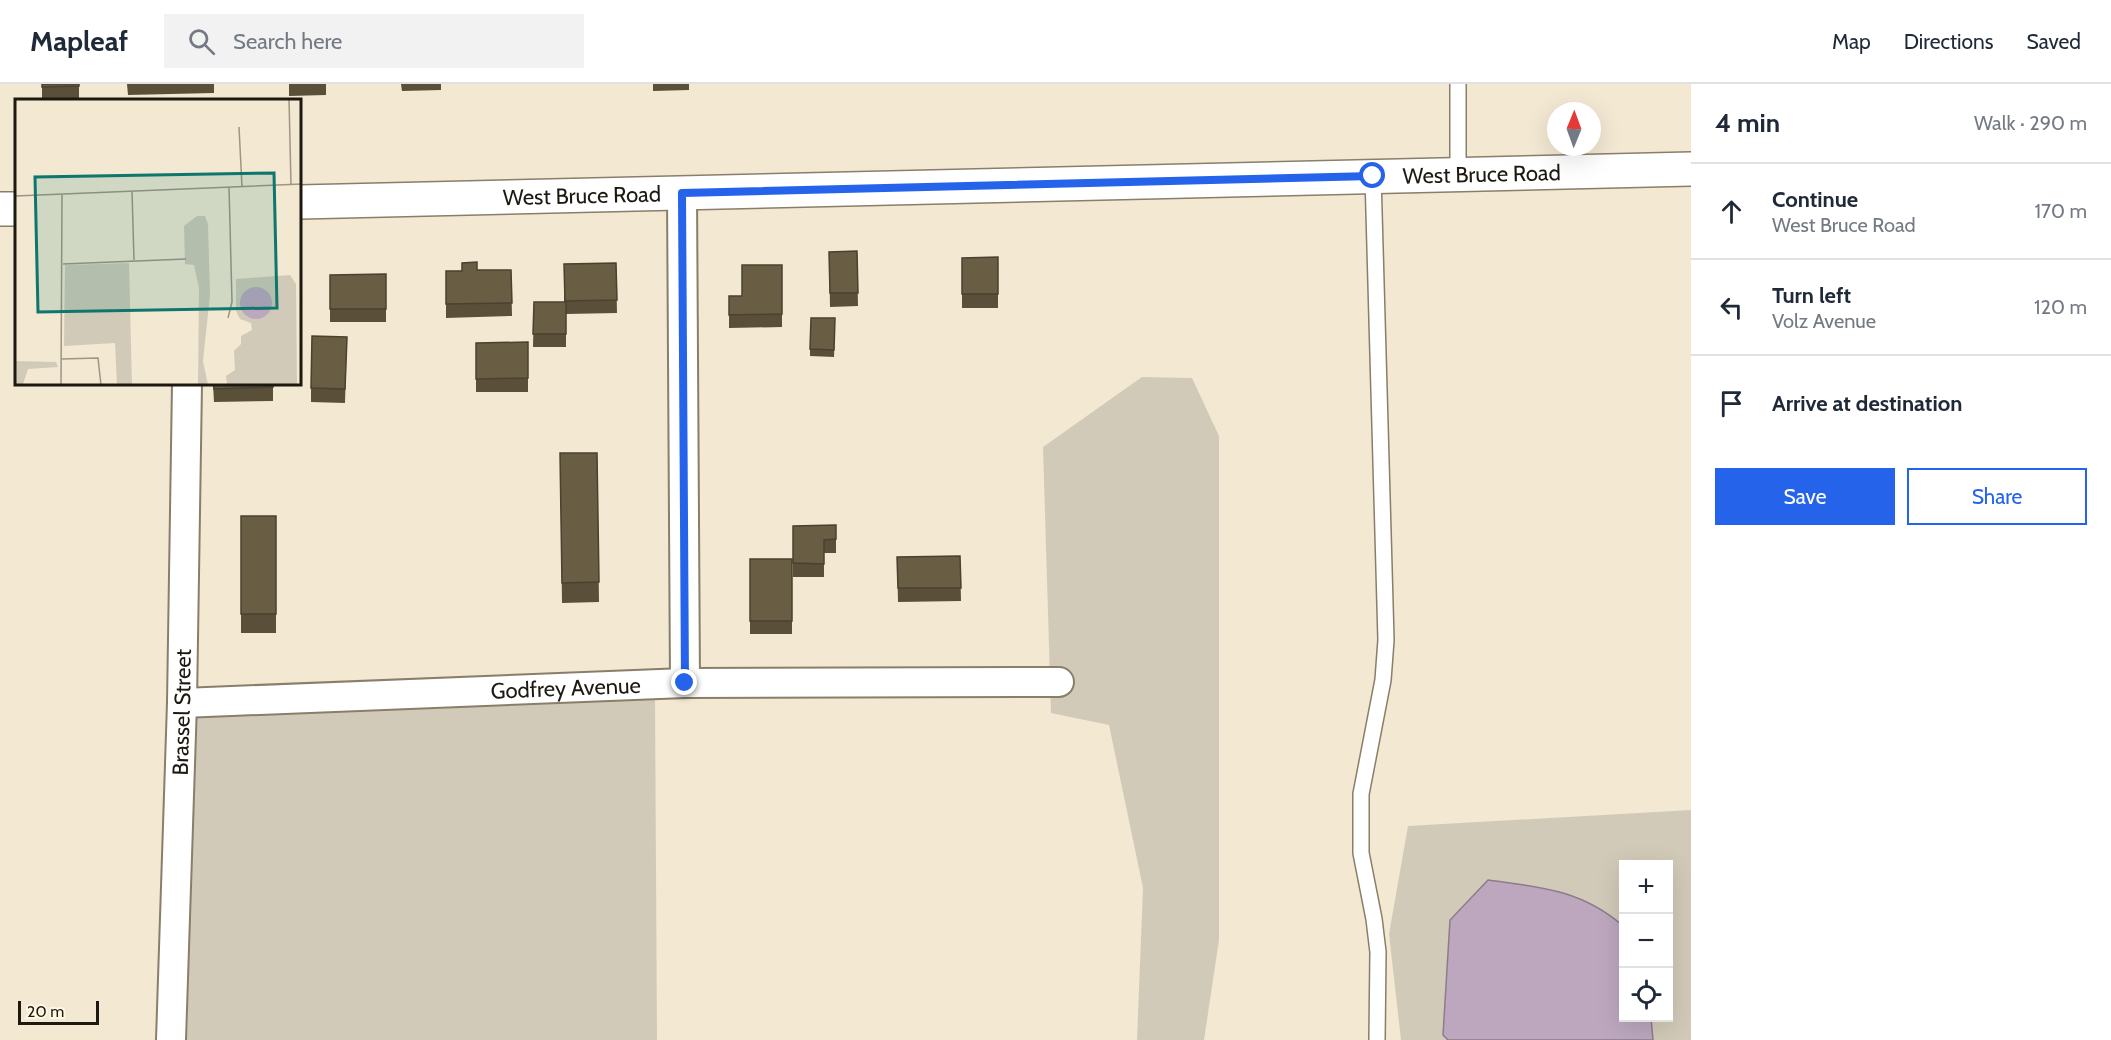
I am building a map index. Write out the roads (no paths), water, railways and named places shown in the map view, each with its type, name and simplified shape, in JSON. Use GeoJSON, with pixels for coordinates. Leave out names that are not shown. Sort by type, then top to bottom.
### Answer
{"type":"FeatureCollection","features":[{"type":"Feature","properties":{"kind":"street","name":"West Bruce Road"},"geometry":{"type":"LineString","coordinates":[[302,202],[1691,169]]}},
{"type":"Feature","properties":{"kind":"street"},"geometry":{"type":"LineString","coordinates":[[682,193],[685,683]]}},
{"type":"Feature","properties":{"kind":"street","name":"Brassel Street"},"geometry":{"type":"LineString","coordinates":[[171,1040],[182,703],[187,386]]}},
{"type":"Feature","properties":{"kind":"street","name":"Godfrey Avenue"},"geometry":{"type":"LineString","coordinates":[[182,703],[685,683],[1059,682]]}},
{"type":"Feature","properties":{"kind":"lane"},"geometry":{"type":"LineString","coordinates":[[1458,84],[1458,174]]}},
{"type":"Feature","properties":{"kind":"lane"},"geometry":{"type":"LineString","coordinates":[[1373,176],[1386,640],[1383,680],[1360,794],[1360,853],[1374,919],[1378,952],[1377,1040]]}}]}
